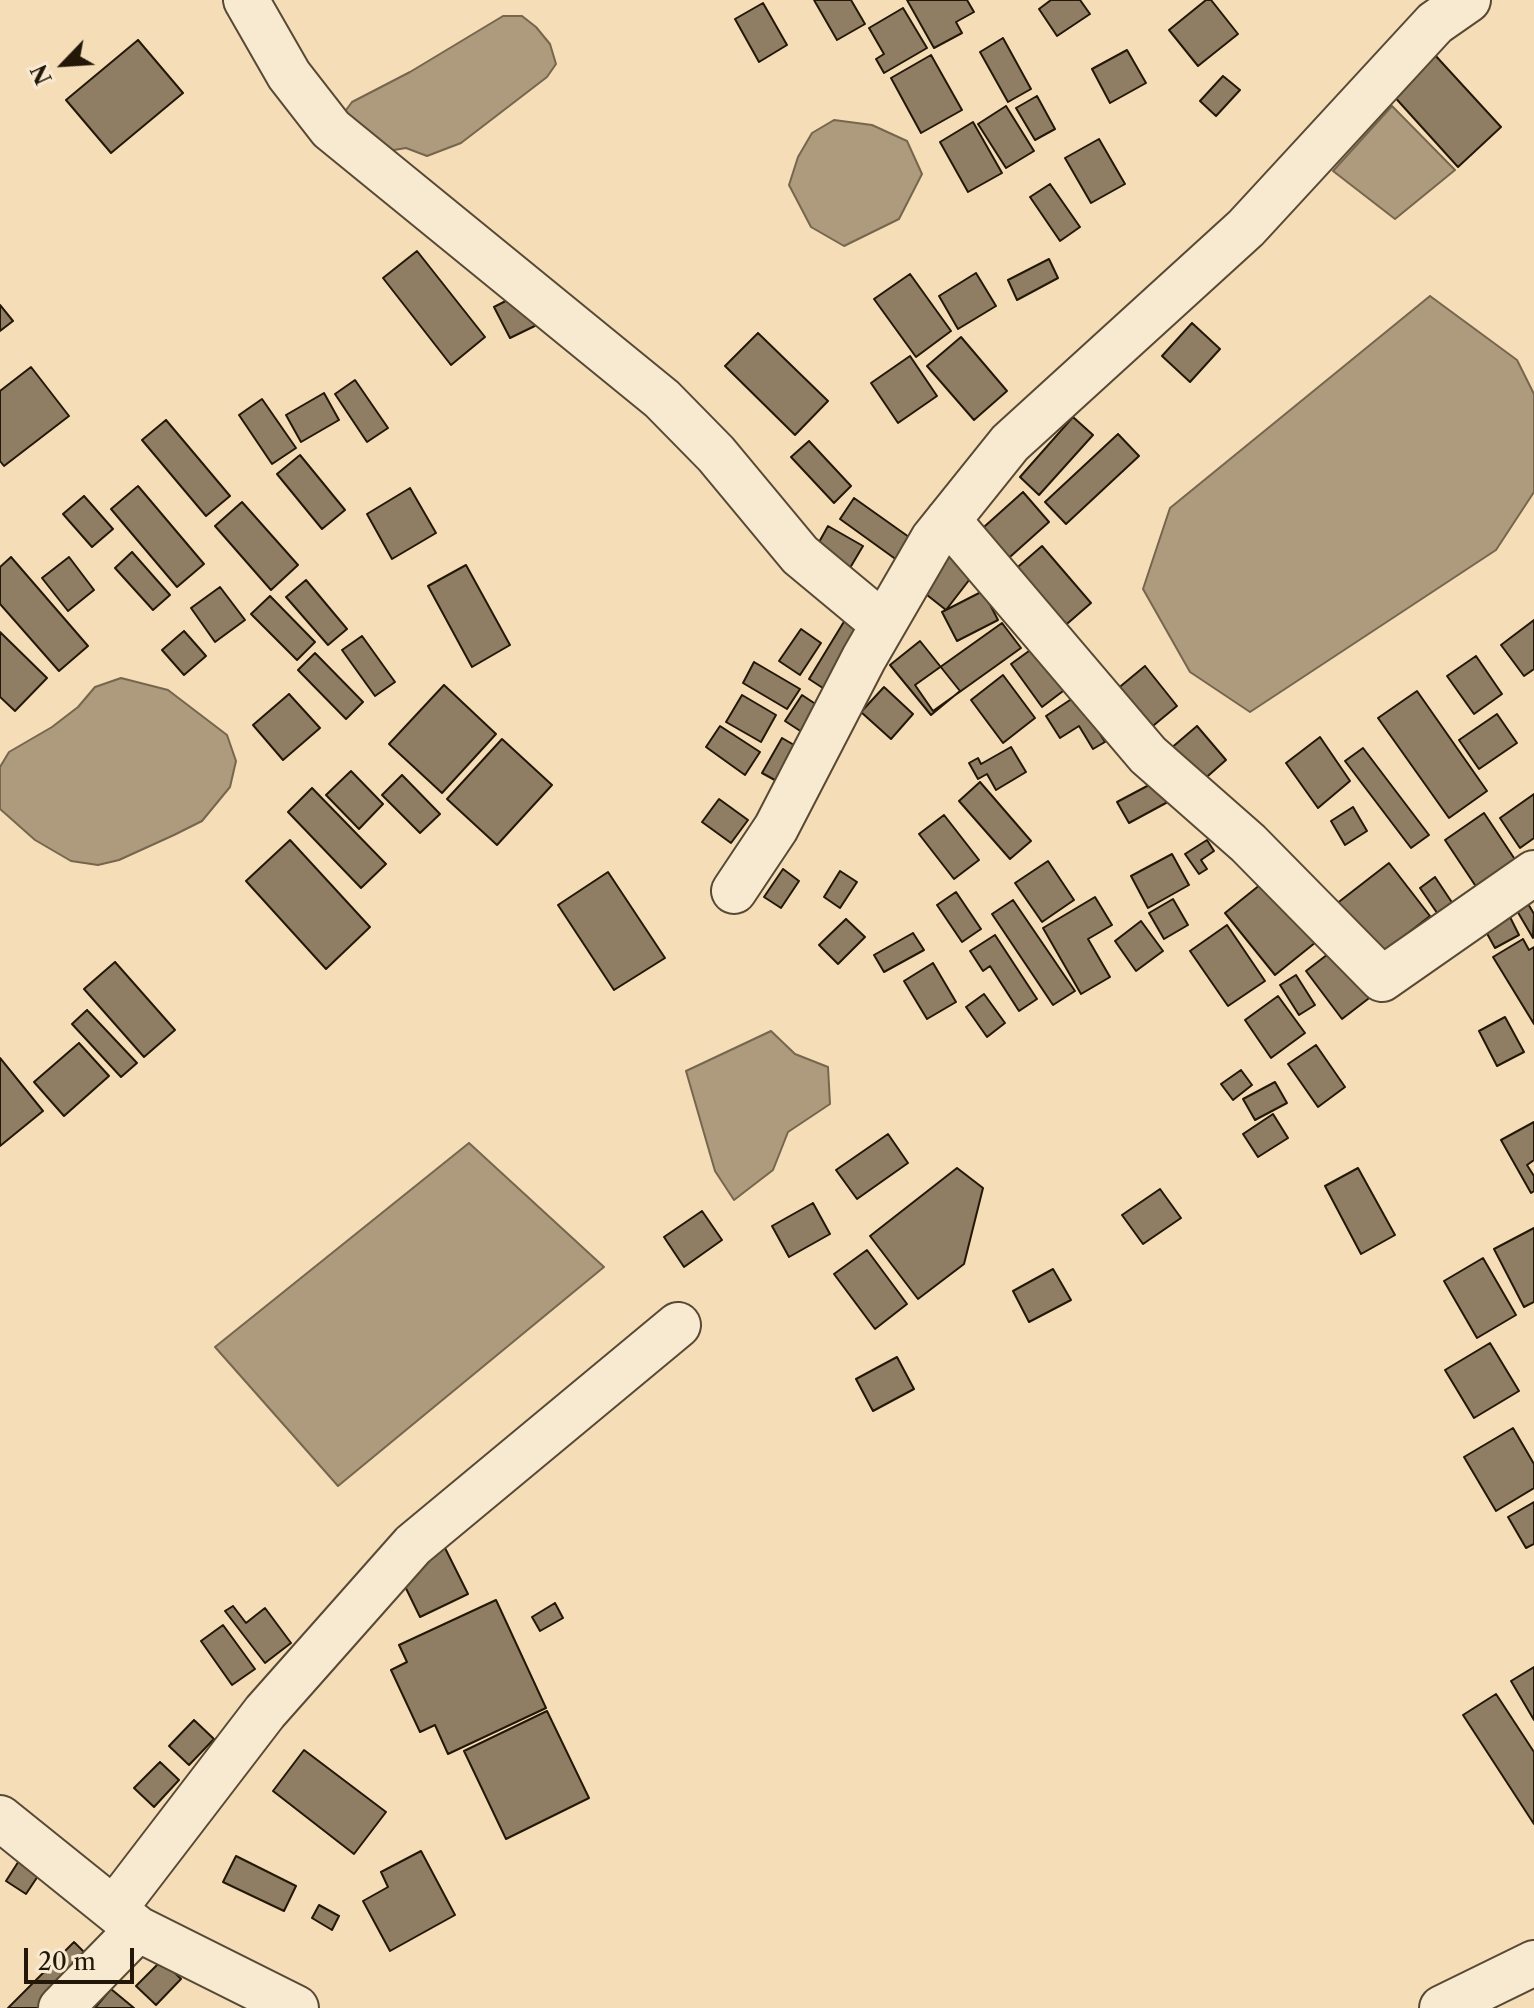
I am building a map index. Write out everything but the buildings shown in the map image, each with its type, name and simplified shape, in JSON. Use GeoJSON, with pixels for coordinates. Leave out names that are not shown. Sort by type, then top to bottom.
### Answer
{"type":"FeatureCollection","features":[{"type":"Feature","properties":{"kind":"street"},"geometry":{"type":"LineString","coordinates":[[246,0],[289,75],[331,129],[662,399],[716,454],[800,555],[883,624]]}},
{"type":"Feature","properties":{"kind":"street"},"geometry":{"type":"LineString","coordinates":[[734,891],[776,828],[883,624],[948,520],[1010,443],[1246,228],[1435,23],[1468,0]]}},
{"type":"Feature","properties":{"kind":"street"},"geometry":{"type":"LineString","coordinates":[[948,520],[1148,755],[1248,843],[1382,979],[1534,873]]}},
{"type":"Feature","properties":{"kind":"street"},"geometry":{"type":"LineString","coordinates":[[61,2008],[126,1919],[265,1712],[413,1545],[678,1325]]}},
{"type":"Feature","properties":{"kind":"street"},"geometry":{"type":"LineString","coordinates":[[0,1818],[126,1919],[296,2008]]}},
{"type":"Feature","properties":{"kind":"street"},"geometry":{"type":"LineString","coordinates":[[1442,2008],[1534,1963]]}},
{"type":"Feature","properties":{"kind":"shaded area"},"geometry":{"type":"Polygon","coordinates":[[[503,16],[522,16],[536,27],[550,44],[556,64],[547,77],[461,143],[427,156],[406,148],[388,151],[346,120],[346,110],[352,102],[410,72],[503,16]]]}},
{"type":"Feature","properties":{"kind":"shaded area"},"geometry":{"type":"Polygon","coordinates":[[[1392,106],[1455,170],[1395,219],[1333,171],[1392,106]]]}},
{"type":"Feature","properties":{"kind":"shaded area"},"geometry":{"type":"Polygon","coordinates":[[[834,120],[872,125],[907,141],[922,174],[899,219],[844,246],[811,227],[789,185],[798,157],[812,133],[834,120]]]}},
{"type":"Feature","properties":{"kind":"shaded area"},"geometry":{"type":"Polygon","coordinates":[[[1430,296],[1517,360],[1534,394],[1534,492],[1496,550],[1250,712],[1190,672],[1143,589],[1170,508],[1430,296]]]}},
{"type":"Feature","properties":{"kind":"shaded area"},"geometry":{"type":"Polygon","coordinates":[[[121,678],[168,690],[227,735],[236,761],[230,787],[202,821],[174,835],[119,860],[98,865],[71,861],[35,840],[0,809],[0,767],[9,752],[52,727],[78,707],[95,687],[121,678]]]}},
{"type":"Feature","properties":{"kind":"shaded area"},"geometry":{"type":"Polygon","coordinates":[[[771,1031],[795,1054],[828,1067],[830,1104],[788,1132],[773,1170],[734,1200],[715,1171],[686,1071],[771,1031]]]}},
{"type":"Feature","properties":{"kind":"shaded area"},"geometry":{"type":"Polygon","coordinates":[[[469,1143],[604,1267],[338,1486],[215,1347],[469,1143]]]}}]}
